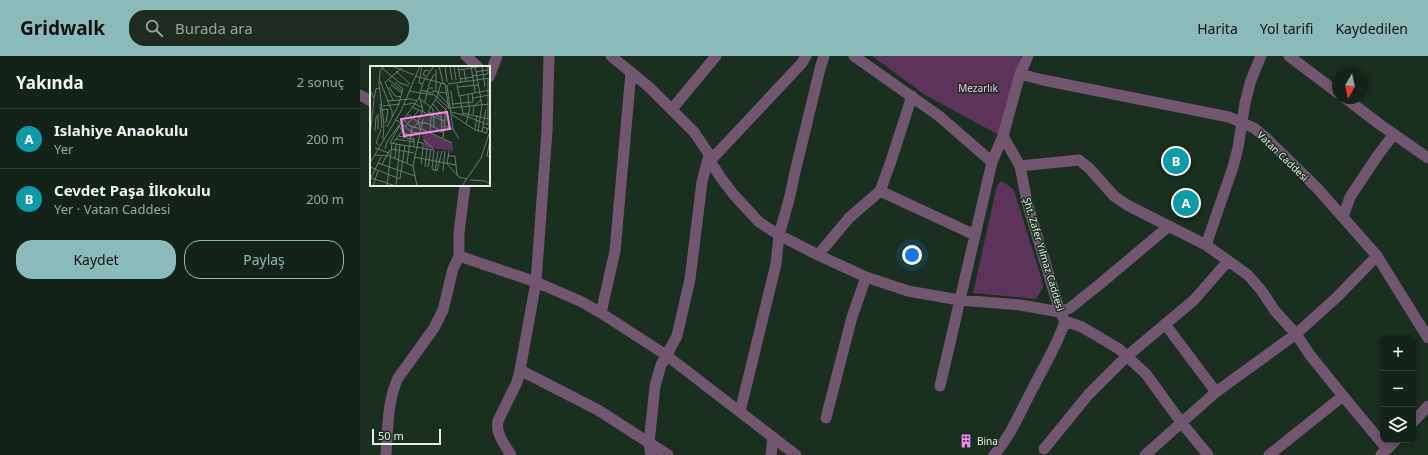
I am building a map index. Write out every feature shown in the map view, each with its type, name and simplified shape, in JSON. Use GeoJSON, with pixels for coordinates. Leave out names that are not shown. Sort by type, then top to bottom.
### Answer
{"type":"FeatureCollection","features":[{"type":"Feature","properties":{"kind":"street"},"geometry":{"type":"LineString","coordinates":[[466,56],[477,66]]}},
{"type":"Feature","properties":{"kind":"street"},"geometry":{"type":"LineString","coordinates":[[490,74],[497,56]]}},
{"type":"Feature","properties":{"kind":"street"},"geometry":{"type":"LineString","coordinates":[[511,455],[496,426],[517,382],[536,282],[547,131],[549,56]]}},
{"type":"Feature","properties":{"kind":"street"},"geometry":{"type":"LineString","coordinates":[[612,56],[672,109],[694,132],[710,157],[720,178],[759,222],[779,236],[866,277],[908,291],[959,300],[1020,306],[1062,316],[1119,349],[1146,374],[1181,422],[1208,455]]}},
{"type":"Feature","properties":{"kind":"street"},"geometry":{"type":"LineString","coordinates":[[672,109],[716,56]]}},
{"type":"Feature","properties":{"kind":"street"},"geometry":{"type":"LineString","coordinates":[[651,455],[649,443],[655,386],[661,365],[677,336],[690,279],[702,182],[710,157],[802,62],[806,56]]}},
{"type":"Feature","properties":{"kind":"street"},"geometry":{"type":"LineString","coordinates":[[740,412],[776,264],[779,236],[824,56]]}},
{"type":"Feature","properties":{"kind":"street"},"geometry":{"type":"LineString","coordinates":[[854,56],[939,116],[992,162]]}},
{"type":"Feature","properties":{"kind":"street"},"geometry":{"type":"LineString","coordinates":[[940,386],[992,162],[1003,136],[1020,74],[1028,56]]}},
{"type":"Feature","properties":{"kind":"street"},"geometry":{"type":"LineString","coordinates":[[1206,245],[1233,167],[1245,102],[1251,80],[1261,56]]}},
{"type":"Feature","properties":{"kind":"street"},"geometry":{"type":"LineString","coordinates":[[1289,56],[1332,88]]}},
{"type":"Feature","properties":{"kind":"street"},"geometry":{"type":"LineString","coordinates":[[601,313],[604,294],[611,275],[615,251],[631,72]]}},
{"type":"Feature","properties":{"kind":"street","name":"Vatan Caddesi"},"geometry":{"type":"LineString","coordinates":[[1020,74],[1043,80],[1216,114],[1242,122],[1266,137],[1317,188],[1377,256],[1428,338]]}},
{"type":"Feature","properties":{"kind":"street"},"geometry":{"type":"LineString","coordinates":[[360,95],[370,100]]}},
{"type":"Feature","properties":{"kind":"street"},"geometry":{"type":"LineString","coordinates":[[818,255],[849,218],[880,191],[912,96]]}},
{"type":"Feature","properties":{"kind":"street"},"geometry":{"type":"LineString","coordinates":[[1353,104],[1428,158]]}},
{"type":"Feature","properties":{"kind":"street"},"geometry":{"type":"LineString","coordinates":[[1343,218],[1350,198],[1394,134]]}},
{"type":"Feature","properties":{"kind":"street","name":"Şht. Zafer Yılmaz Caddesi"},"geometry":{"type":"LineString","coordinates":[[994,455],[1004,443],[1019,418],[1033,387],[1060,336],[1062,316],[1027,202],[1020,166],[1003,136]]}},
{"type":"Feature","properties":{"kind":"street"},"geometry":{"type":"LineString","coordinates":[[1020,166],[1079,160],[1089,168],[1114,196],[1127,205],[1206,245],[1248,275],[1261,290],[1275,311],[1296,334],[1310,355],[1343,396],[1384,452],[1393,443]]}},
{"type":"Feature","properties":{"kind":"street"},"geometry":{"type":"LineString","coordinates":[[386,455],[393,390],[398,378],[440,319],[458,256],[459,233],[465,186]]}},
{"type":"Feature","properties":{"kind":"street"},"geometry":{"type":"LineString","coordinates":[[880,191],[974,235]]}},
{"type":"Feature","properties":{"kind":"street"},"geometry":{"type":"LineString","coordinates":[[1062,316],[1169,226]]}},
{"type":"Feature","properties":{"kind":"street"},"geometry":{"type":"LineString","coordinates":[[458,256],[536,282],[582,302],[601,313],[666,355],[796,455]]}},
{"type":"Feature","properties":{"kind":"street"},"geometry":{"type":"LineString","coordinates":[[1145,455],[1216,392],[1296,334],[1336,298],[1377,256]]}},
{"type":"Feature","properties":{"kind":"street"},"geometry":{"type":"LineString","coordinates":[[1044,449],[1088,395],[1126,357],[1194,300],[1228,261]]}},
{"type":"Feature","properties":{"kind":"street"},"geometry":{"type":"LineString","coordinates":[[826,418],[848,330],[866,277]]}},
{"type":"Feature","properties":{"kind":"street"},"geometry":{"type":"LineString","coordinates":[[1165,324],[1216,392]]}},
{"type":"Feature","properties":{"kind":"street"},"geometry":{"type":"LineString","coordinates":[[520,370],[598,410],[668,455]]}},
{"type":"Feature","properties":{"kind":"street"},"geometry":{"type":"LineString","coordinates":[[1269,455],[1343,396]]}},
{"type":"Feature","properties":{"kind":"street"},"geometry":{"type":"LineString","coordinates":[[1416,419],[1428,406]]}},
{"type":"Feature","properties":{"kind":"street"},"geometry":{"type":"LineString","coordinates":[[771,455],[773,438]]}},
{"type":"Feature","properties":{"kind":"green space","name":"Mezarlık"},"geometry":{"type":"Polygon","coordinates":[[[872,56],[1021,56],[999,135],[925,95],[872,56]]]}},
{"type":"Feature","properties":{"kind":"green space"},"geometry":{"type":"Polygon","coordinates":[[[1001,181],[1014,190],[1042,280],[1043,288],[1036,299],[973,293],[997,185],[1001,181]]]}},
{"type":"Feature","properties":{"kind":"place","name":"Cevdet Paşa İlkokulu"},"geometry":{"type":"Point","coordinates":[1176,161]}},
{"type":"Feature","properties":{"kind":"place","name":"Islahiye Anaokulu"},"geometry":{"type":"Point","coordinates":[1186,203]}},
{"type":"Feature","properties":{"kind":"place","name":"Bina"},"geometry":{"type":"Point","coordinates":[966,441]}}]}
